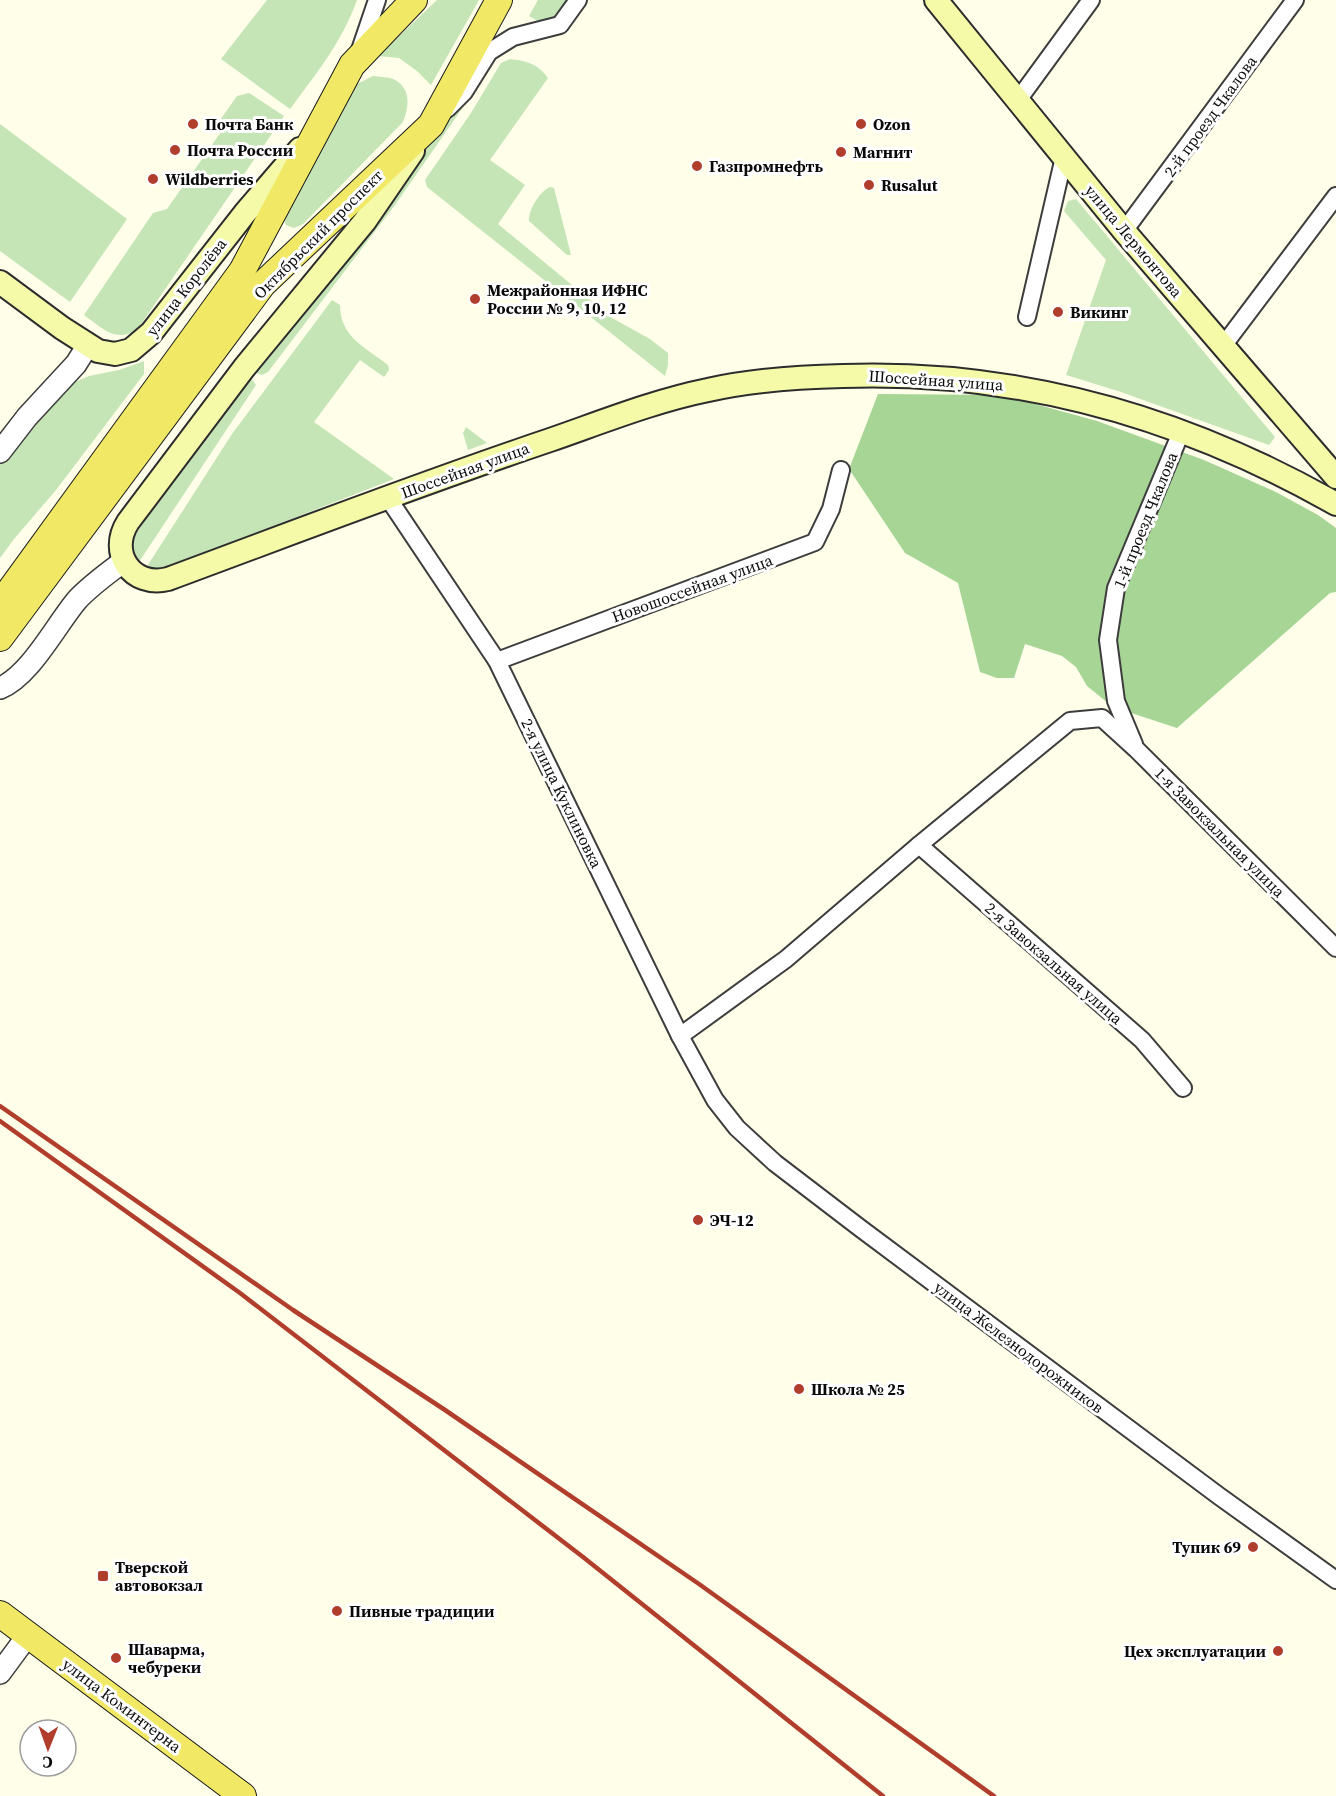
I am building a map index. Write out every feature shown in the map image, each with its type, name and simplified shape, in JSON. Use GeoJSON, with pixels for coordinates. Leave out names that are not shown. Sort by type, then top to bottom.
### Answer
{"type":"FeatureCollection","features":[{"type":"Feature","properties":{"kind":"main road","name":"Октябрьский проспект"},"geometry":{"type":"LineString","coordinates":[[34,575],[242,271],[256,218],[315,132],[352,65],[414,0]]}},
{"type":"Feature","properties":{"kind":"main road","name":"Октябрьский проспект"},"geometry":{"type":"LineString","coordinates":[[34,575],[263,284],[431,125],[499,0]]}},
{"type":"Feature","properties":{"kind":"main road","name":"улица Лермонтова"},"geometry":{"type":"LineString","coordinates":[[936,0],[1124,231],[1336,477]]}},
{"type":"Feature","properties":{"kind":"main road"},"geometry":{"type":"LineString","coordinates":[[124,561],[120,544],[128,522],[244,368],[365,221],[431,125]]}},
{"type":"Feature","properties":{"kind":"main road","name":"улица Королёва"},"geometry":{"type":"LineString","coordinates":[[0,282],[98,351],[114,354],[131,350],[151,333],[256,218]]}},
{"type":"Feature","properties":{"kind":"main road","name":"Шоссейная улица"},"geometry":{"type":"LineString","coordinates":[[124,561],[130,570],[141,577],[152,580],[168,579],[517,451],[674,398],[722,387],[797,378],[884,375],[945,378],[1012,386],[1081,400],[1182,430],[1263,465],[1336,504]]}},
{"type":"Feature","properties":{"kind":"main road"},"geometry":{"type":"LineString","coordinates":[[0,604],[34,575]]}},
{"type":"Feature","properties":{"kind":"main road"},"geometry":{"type":"LineString","coordinates":[[0,638],[34,575]]}},
{"type":"Feature","properties":{"kind":"main road","name":"улица Коминтерна"},"geometry":{"type":"LineString","coordinates":[[0,1614],[243,1796]]}},
{"type":"Feature","properties":{"kind":"street"},"geometry":{"type":"LineString","coordinates":[[358,58],[378,0]]}},
{"type":"Feature","properties":{"kind":"street"},"geometry":{"type":"LineString","coordinates":[[431,125],[464,92],[489,52],[513,37],[560,25],[578,0]]}},
{"type":"Feature","properties":{"kind":"street"},"geometry":{"type":"LineString","coordinates":[[1018,100],[1091,0]]}},
{"type":"Feature","properties":{"kind":"street","name":"2-й проезд Чкалова"},"geometry":{"type":"LineString","coordinates":[[1124,231],[1295,0]]}},
{"type":"Feature","properties":{"kind":"street"},"geometry":{"type":"LineString","coordinates":[[1027,317],[1064,157]]}},
{"type":"Feature","properties":{"kind":"street"},"geometry":{"type":"LineString","coordinates":[[1223,346],[1336,196]]}},
{"type":"Feature","properties":{"kind":"street"},"geometry":{"type":"LineString","coordinates":[[0,452],[27,417],[76,364],[88,345]]}},
{"type":"Feature","properties":{"kind":"street","name":"1-й проезд Чкалова"},"geometry":{"type":"LineString","coordinates":[[1136,749],[1116,701],[1108,640],[1116,588],[1182,430]]}},
{"type":"Feature","properties":{"kind":"street","name":"Новошоссейная улица"},"geometry":{"type":"LineString","coordinates":[[497,661],[815,542],[831,509],[841,470]]}},
{"type":"Feature","properties":{"kind":"street","name":"2-я улица Куклиновка"},"geometry":{"type":"LineString","coordinates":[[388,498],[497,661],[680,1036],[715,1100]]}},
{"type":"Feature","properties":{"kind":"street"},"geometry":{"type":"LineString","coordinates":[[0,688],[21,675],[78,600],[96,581],[124,561]]}},
{"type":"Feature","properties":{"kind":"street","name":"1-я Завокзальная улица"},"geometry":{"type":"LineString","coordinates":[[919,845],[1070,721],[1102,718],[1336,948]]}},
{"type":"Feature","properties":{"kind":"street"},"geometry":{"type":"LineString","coordinates":[[680,1036],[786,959],[919,845]]}},
{"type":"Feature","properties":{"kind":"street","name":"2-я Завокзальная улица"},"geometry":{"type":"LineString","coordinates":[[919,845],[1142,1040],[1183,1088]]}},
{"type":"Feature","properties":{"kind":"street","name":"улица Железнодорожников"},"geometry":{"type":"LineString","coordinates":[[715,1100],[737,1128],[774,1163],[1219,1496],[1336,1580]]}},
{"type":"Feature","properties":{"kind":"street"},"geometry":{"type":"LineString","coordinates":[[0,1673],[28,1635]]}},
{"type":"Feature","properties":{"kind":"green space"},"geometry":{"type":"Polygon","coordinates":[[[267,0],[357,0],[336,44],[290,109],[221,59],[267,0]]]}},
{"type":"Feature","properties":{"kind":"green space"},"geometry":{"type":"Polygon","coordinates":[[[437,0],[479,0],[431,85],[399,58],[378,56],[437,0]]]}},
{"type":"Feature","properties":{"kind":"green space"},"geometry":{"type":"Polygon","coordinates":[[[538,0],[572,0],[556,20],[545,25],[529,16],[538,0]]]}},
{"type":"Feature","properties":{"kind":"green space"},"geometry":{"type":"Polygon","coordinates":[[[510,59],[532,64],[548,78],[490,160],[525,185],[498,224],[612,318],[650,339],[668,353],[665,376],[427,187],[425,180],[471,113],[501,63],[510,59]]]}},
{"type":"Feature","properties":{"kind":"green space"},"geometry":{"type":"Polygon","coordinates":[[[373,76],[393,79],[403,87],[407,98],[407,110],[403,122],[303,224],[294,228],[286,225],[283,215],[357,84],[373,76]]]}},
{"type":"Feature","properties":{"kind":"green space"},"geometry":{"type":"Polygon","coordinates":[[[249,93],[284,116],[137,330],[122,335],[103,329],[84,315],[153,213],[167,209],[221,132],[218,123],[237,96],[249,93]]]}},
{"type":"Feature","properties":{"kind":"green space"},"geometry":{"type":"Polygon","coordinates":[[[468,100],[395,205],[268,372],[262,375],[256,373],[251,367],[431,125],[468,100]]]}},
{"type":"Feature","properties":{"kind":"green space"},"geometry":{"type":"Polygon","coordinates":[[[0,124],[127,219],[70,302],[0,251],[0,124]]]}},
{"type":"Feature","properties":{"kind":"green space"},"geometry":{"type":"Polygon","coordinates":[[[550,187],[554,188],[571,255],[567,255],[529,221],[535,201],[542,192],[550,187]]]}},
{"type":"Feature","properties":{"kind":"green space"},"geometry":{"type":"Polygon","coordinates":[[[1076,199],[1275,437],[1269,445],[1118,391],[1066,375],[1106,260],[1064,211],[1068,201],[1076,199]]]}},
{"type":"Feature","properties":{"kind":"green space"},"geometry":{"type":"Polygon","coordinates":[[[332,300],[340,305],[341,316],[349,333],[363,347],[388,365],[389,370],[384,377],[360,360],[314,422],[394,479],[158,571],[146,568],[232,434],[332,300]]]}},
{"type":"Feature","properties":{"kind":"green space"},"geometry":{"type":"Polygon","coordinates":[[[144,361],[144,374],[56,490],[0,558],[0,460],[68,385],[89,376],[119,370],[144,361]]]}},
{"type":"Feature","properties":{"kind":"green space"},"geometry":{"type":"Polygon","coordinates":[[[246,377],[251,378],[256,385],[137,565],[130,547],[132,540],[171,481],[186,466],[246,377]]]}},
{"type":"Feature","properties":{"kind":"green space"},"geometry":{"type":"Polygon","coordinates":[[[878,394],[1002,395],[1097,421],[1204,460],[1276,492],[1318,515],[1336,528],[1336,592],[1330,593],[1177,728],[1113,707],[1087,686],[1076,667],[1062,656],[1025,644],[1014,678],[997,678],[980,672],[958,583],[905,553],[849,469],[878,394]]]}},
{"type":"Feature","properties":{"kind":"green space"},"geometry":{"type":"Polygon","coordinates":[[[466,427],[487,443],[468,450],[463,433],[466,427]]]}},
{"type":"Feature","properties":{"kind":"railway"},"geometry":{"type":"LineString","coordinates":[[0,1106],[293,1310],[445,1410],[699,1584],[994,1796]]}},
{"type":"Feature","properties":{"kind":"railway"},"geometry":{"type":"LineString","coordinates":[[0,1121],[240,1293],[583,1557],[883,1796]]}},
{"type":"Feature","properties":{"kind":"place","name":"Почта Банк"},"geometry":{"type":"Point","coordinates":[193,124]}},
{"type":"Feature","properties":{"kind":"place","name":"Ozon"},"geometry":{"type":"Point","coordinates":[861,124]}},
{"type":"Feature","properties":{"kind":"place","name":"Почта России"},"geometry":{"type":"Point","coordinates":[175,150]}},
{"type":"Feature","properties":{"kind":"place","name":"Магнит"},"geometry":{"type":"Point","coordinates":[841,152]}},
{"type":"Feature","properties":{"kind":"place","name":"Газпромнефть"},"geometry":{"type":"Point","coordinates":[697,166]}},
{"type":"Feature","properties":{"kind":"place","name":"Wildberries"},"geometry":{"type":"Point","coordinates":[153,179]}},
{"type":"Feature","properties":{"kind":"place","name":"Rusalut"},"geometry":{"type":"Point","coordinates":[869,185]}},
{"type":"Feature","properties":{"kind":"place","name":"Межрайонная ИФНС России № 9, 10, 12"},"geometry":{"type":"Point","coordinates":[475,299]}},
{"type":"Feature","properties":{"kind":"place","name":"Викинг"},"geometry":{"type":"Point","coordinates":[1058,312]}},
{"type":"Feature","properties":{"kind":"place","name":"ЭЧ-12"},"geometry":{"type":"Point","coordinates":[698,1220]}},
{"type":"Feature","properties":{"kind":"place","name":"Школа № 25"},"geometry":{"type":"Point","coordinates":[799,1389]}},
{"type":"Feature","properties":{"kind":"place","name":"Тупик 69"},"geometry":{"type":"Point","coordinates":[1253,1547]}},
{"type":"Feature","properties":{"kind":"place","name":"Тверской автовокзал"},"geometry":{"type":"Point","coordinates":[103,1576]}},
{"type":"Feature","properties":{"kind":"place","name":"Пивные традиции"},"geometry":{"type":"Point","coordinates":[337,1611]}},
{"type":"Feature","properties":{"kind":"place","name":"Цех эксплуатации"},"geometry":{"type":"Point","coordinates":[1278,1651]}},
{"type":"Feature","properties":{"kind":"place","name":"Шаварма, чебуреки"},"geometry":{"type":"Point","coordinates":[116,1658]}}]}
